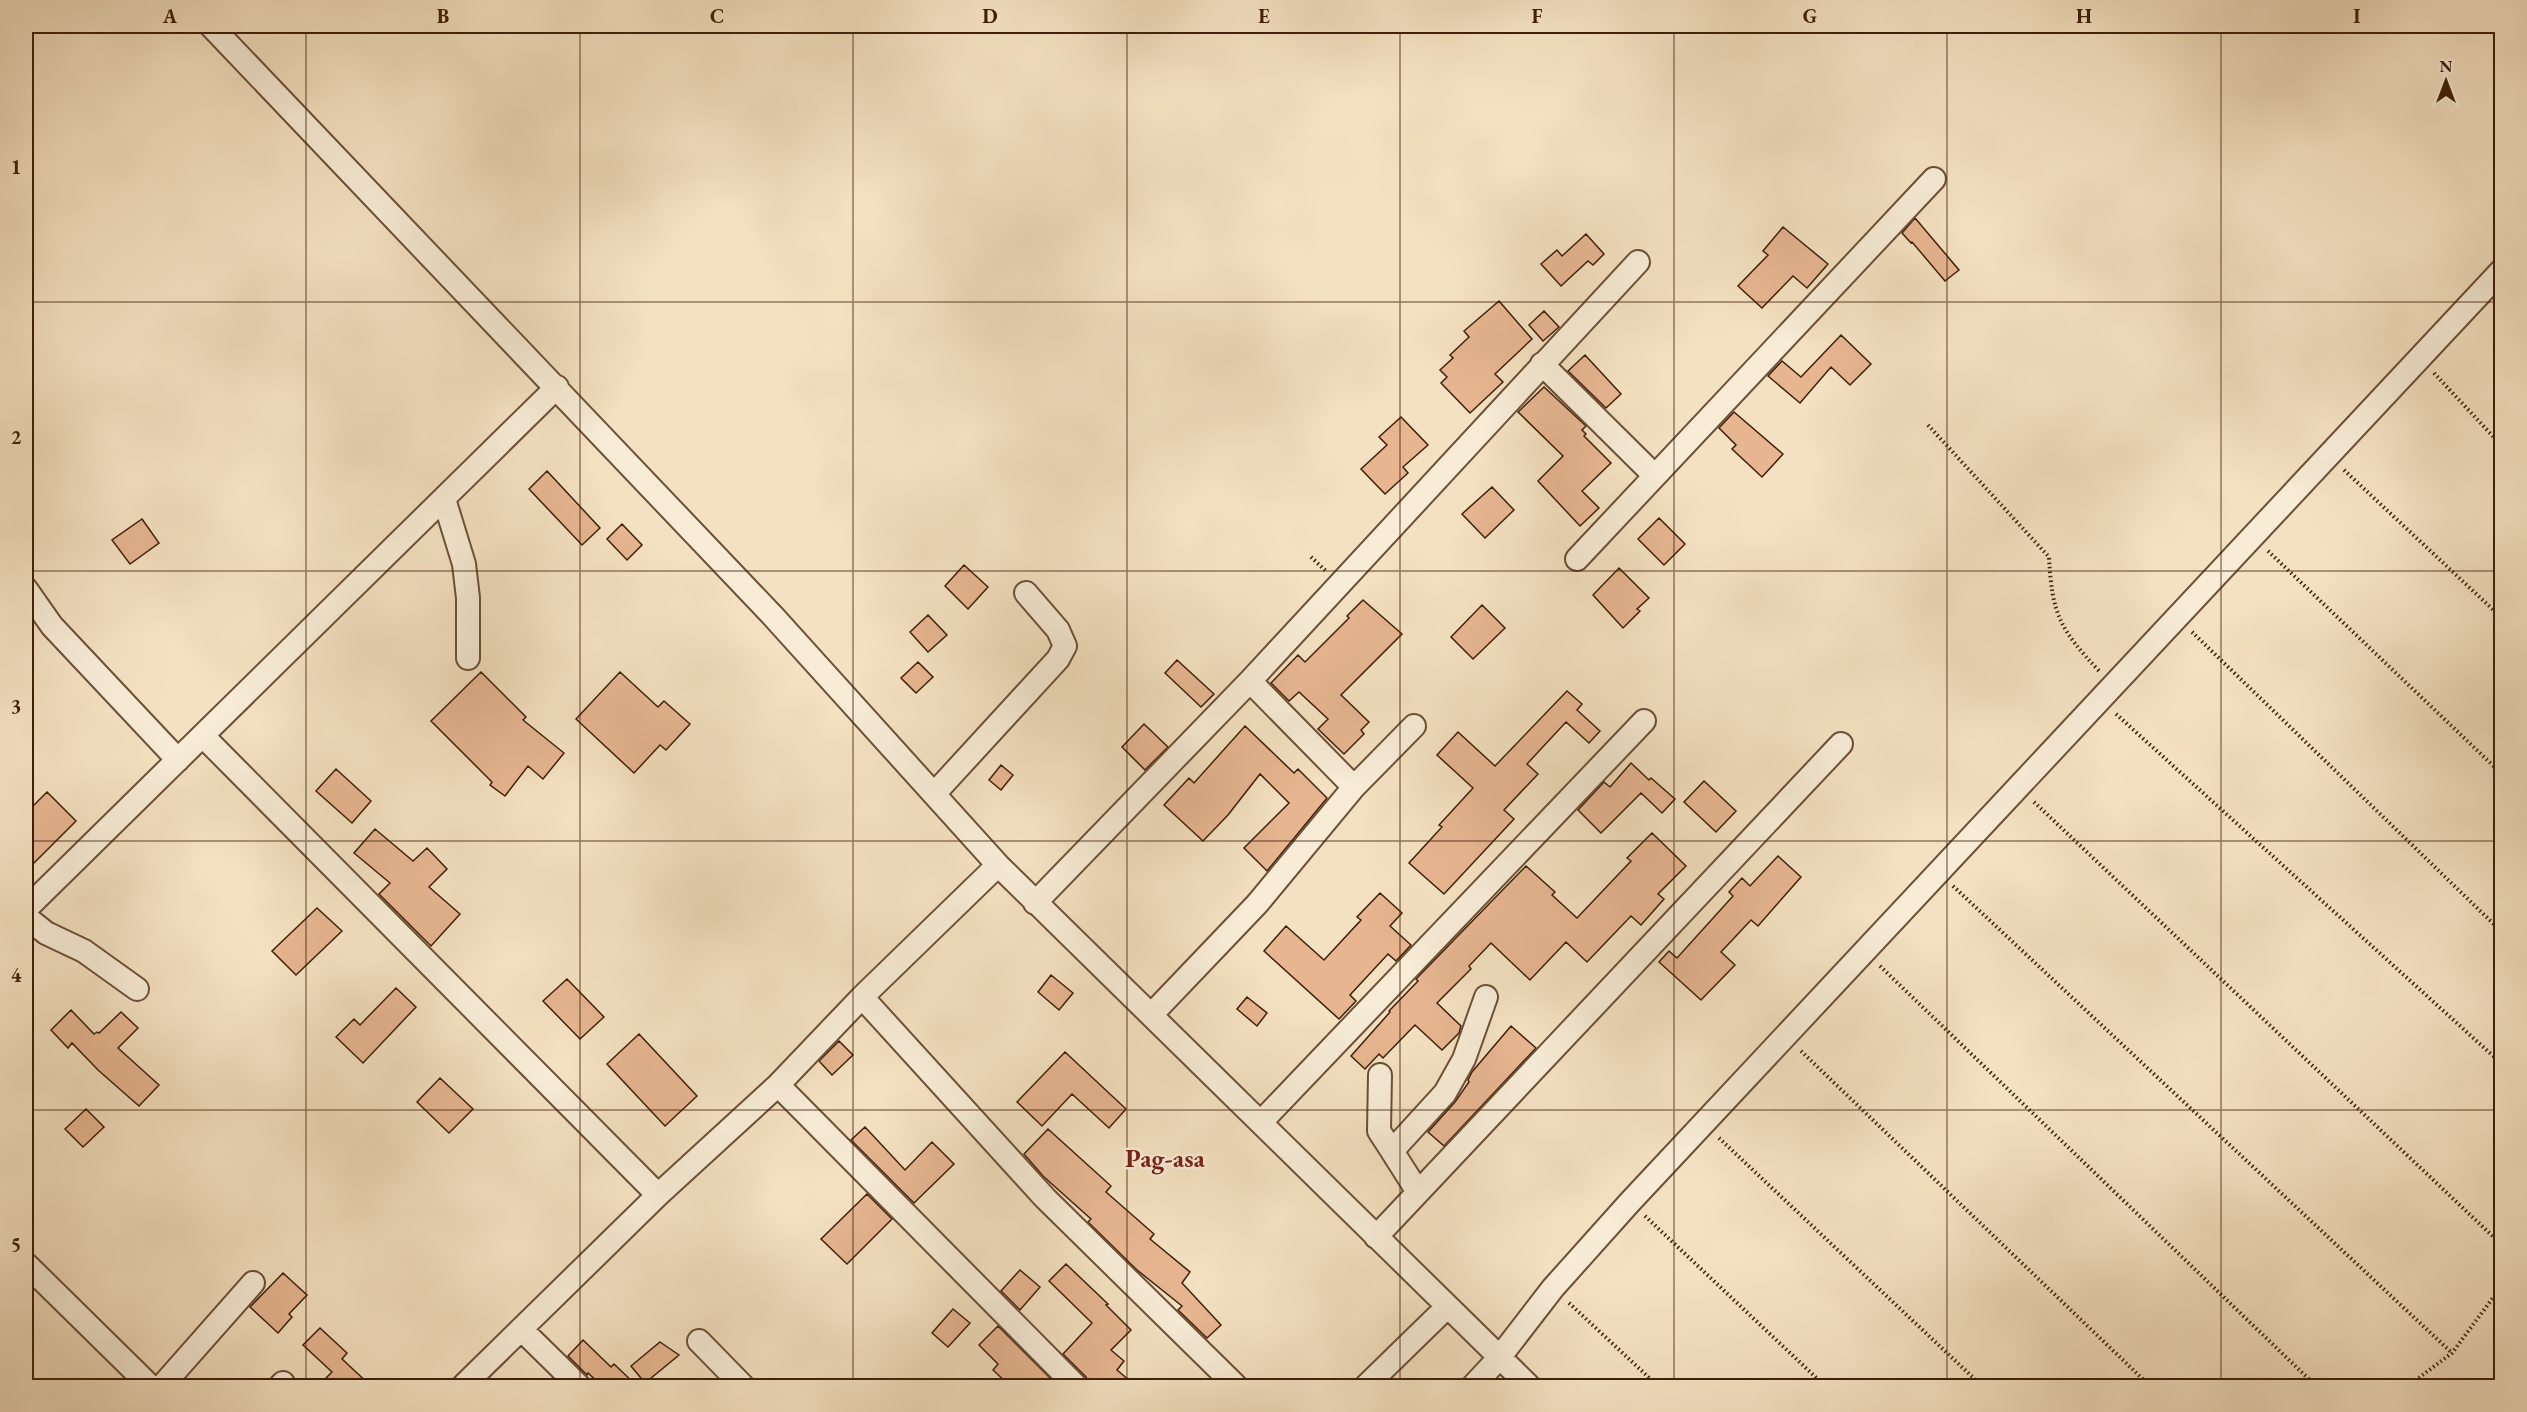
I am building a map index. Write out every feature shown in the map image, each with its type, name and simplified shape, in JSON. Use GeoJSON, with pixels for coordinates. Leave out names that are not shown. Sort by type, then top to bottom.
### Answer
{"type":"FeatureCollection","features":[{"type":"Feature","properties":{"kind":"street"},"geometry":{"type":"LineString","coordinates":[[211,26],[772,615],[998,865],[1529,1386]]}},
{"type":"Feature","properties":{"kind":"street"},"geometry":{"type":"LineString","coordinates":[[1577,559],[1934,179]]}},
{"type":"Feature","properties":{"kind":"street"},"geometry":{"type":"LineString","coordinates":[[1035,903],[1250,681],[1638,262]]}},
{"type":"Feature","properties":{"kind":"street"},"geometry":{"type":"LineString","coordinates":[[1473,1386],[1499,1358],[1553,1288],[1630,1202],[2502,270]]}},
{"type":"Feature","properties":{"kind":"street"},"geometry":{"type":"LineString","coordinates":[[1542,364],[1654,475]]}},
{"type":"Feature","properties":{"kind":"street"},"geometry":{"type":"LineString","coordinates":[[26,909],[557,387]]}},
{"type":"Feature","properties":{"kind":"street"},"geometry":{"type":"LineString","coordinates":[[444,499],[464,564],[468,598],[468,658]]}},
{"type":"Feature","properties":{"kind":"street"},"geometry":{"type":"LineString","coordinates":[[26,589],[52,626],[178,760]]}},
{"type":"Feature","properties":{"kind":"street"},"geometry":{"type":"LineString","coordinates":[[934,794],[1058,659],[1065,646],[1058,630],[1026,593]]}},
{"type":"Feature","properties":{"kind":"street"},"geometry":{"type":"LineString","coordinates":[[1250,681],[1354,787]]}},
{"type":"Feature","properties":{"kind":"street"},"geometry":{"type":"LineString","coordinates":[[1261,1122],[1644,721]]}},
{"type":"Feature","properties":{"kind":"street"},"geometry":{"type":"LineString","coordinates":[[1152,1014],[1257,904],[1354,787],[1414,726]]}},
{"type":"Feature","properties":{"kind":"street"},"geometry":{"type":"LineString","coordinates":[[203,736],[658,1195]]}},
{"type":"Feature","properties":{"kind":"street"},"geometry":{"type":"LineString","coordinates":[[1376,1237],[1841,744]]}},
{"type":"Feature","properties":{"kind":"street"},"geometry":{"type":"LineString","coordinates":[[463,1386],[658,1195],[778,1085],[862,997],[998,865]]}},
{"type":"Feature","properties":{"kind":"street"},"geometry":{"type":"LineString","coordinates":[[26,917],[46,933],[84,951],[137,989]]}},
{"type":"Feature","properties":{"kind":"street"},"geometry":{"type":"LineString","coordinates":[[862,997],[1045,1198],[1236,1386]]}},
{"type":"Feature","properties":{"kind":"street"},"geometry":{"type":"LineString","coordinates":[[1392,1151],[1445,1093],[1464,1059],[1486,997]]}},
{"type":"Feature","properties":{"kind":"street"},"geometry":{"type":"LineString","coordinates":[[1380,1075],[1379,1131],[1418,1192]]}},
{"type":"Feature","properties":{"kind":"street"},"geometry":{"type":"LineString","coordinates":[[778,1085],[1076,1386]]}},
{"type":"Feature","properties":{"kind":"street"},"geometry":{"type":"LineString","coordinates":[[26,1264],[150,1386]]}},
{"type":"Feature","properties":{"kind":"street"},"geometry":{"type":"LineString","coordinates":[[162,1386],[253,1283]]}},
{"type":"Feature","properties":{"kind":"street"},"geometry":{"type":"LineString","coordinates":[[1366,1386],[1447,1307]]}},
{"type":"Feature","properties":{"kind":"street"},"geometry":{"type":"LineString","coordinates":[[521,1329],[579,1386]]}},
{"type":"Feature","properties":{"kind":"street"},"geometry":{"type":"LineString","coordinates":[[699,1341],[743,1386]]}},
{"type":"Feature","properties":{"kind":"path"},"geometry":{"type":"LineString","coordinates":[[2419,357],[2502,446]]}},
{"type":"Feature","properties":{"kind":"path"},"geometry":{"type":"LineString","coordinates":[[1928,425],[2049,557],[2050,586],[2059,619],[2106,692],[2502,1064]]}},
{"type":"Feature","properties":{"kind":"path"},"geometry":{"type":"LineString","coordinates":[[2328,455],[2502,618]]}},
{"type":"Feature","properties":{"kind":"path"},"geometry":{"type":"LineString","coordinates":[[2253,536],[2502,774]]}},
{"type":"Feature","properties":{"kind":"path"},"geometry":{"type":"LineString","coordinates":[[2176,617],[2502,932]]}},
{"type":"Feature","properties":{"kind":"path"},"geometry":{"type":"LineString","coordinates":[[2018,787],[2502,1245]]}},
{"type":"Feature","properties":{"kind":"path"},"geometry":{"type":"LineString","coordinates":[[1938,872],[2452,1353]]}},
{"type":"Feature","properties":{"kind":"path"},"geometry":{"type":"LineString","coordinates":[[1864,951],[2316,1386]]}},
{"type":"Feature","properties":{"kind":"path"},"geometry":{"type":"LineString","coordinates":[[1785,1036],[2150,1386]]}},
{"type":"Feature","properties":{"kind":"path"},"geometry":{"type":"LineString","coordinates":[[1703,1123],[1982,1386]]}},
{"type":"Feature","properties":{"kind":"path"},"geometry":{"type":"LineString","coordinates":[[1630,1202],[1825,1386]]}},
{"type":"Feature","properties":{"kind":"path"},"geometry":{"type":"LineString","coordinates":[[2408,1386],[2452,1353],[2498,1291],[2502,1282]]}},
{"type":"Feature","properties":{"kind":"path"},"geometry":{"type":"LineString","coordinates":[[1553,1288],[1658,1386]]}},
{"type":"Feature","properties":{"kind":"building"},"geometry":{"type":"Polygon","coordinates":[[[1915,218],[1959,270],[1945,281],[1902,233],[1915,218]]]}},
{"type":"Feature","properties":{"kind":"building"},"geometry":{"type":"Polygon","coordinates":[[[1783,227],[1828,264],[1807,288],[1793,276],[1762,308],[1738,286],[1768,255],[1763,251],[1783,227]]]}},
{"type":"Feature","properties":{"kind":"building"},"geometry":{"type":"Polygon","coordinates":[[[1586,234],[1604,254],[1593,265],[1588,261],[1561,286],[1541,264],[1557,250],[1562,256],[1586,234]]]}},
{"type":"Feature","properties":{"kind":"building"},"geometry":{"type":"Polygon","coordinates":[[[1499,301],[1532,339],[1495,374],[1503,382],[1470,413],[1441,383],[1447,377],[1440,370],[1453,358],[1450,355],[1469,337],[1464,331],[1499,301]]]}},
{"type":"Feature","properties":{"kind":"building"},"geometry":{"type":"Polygon","coordinates":[[[1544,311],[1559,327],[1543,341],[1529,325],[1544,311]]]}},
{"type":"Feature","properties":{"kind":"building"},"geometry":{"type":"Polygon","coordinates":[[[1841,335],[1871,364],[1850,385],[1831,367],[1800,403],[1768,376],[1782,361],[1801,377],[1841,335]]]}},
{"type":"Feature","properties":{"kind":"building"},"geometry":{"type":"Polygon","coordinates":[[[1585,355],[1621,394],[1606,408],[1568,371],[1585,355]]]}},
{"type":"Feature","properties":{"kind":"building"},"geometry":{"type":"Polygon","coordinates":[[[1544,387],[1586,426],[1582,430],[1586,434],[1584,436],[1611,463],[1582,491],[1599,508],[1580,526],[1538,481],[1563,456],[1518,412],[1544,387]]]}},
{"type":"Feature","properties":{"kind":"building"},"geometry":{"type":"Polygon","coordinates":[[[1734,412],[1783,454],[1762,477],[1732,449],[1736,445],[1719,428],[1734,412]]]}},
{"type":"Feature","properties":{"kind":"building"},"geometry":{"type":"Polygon","coordinates":[[[1401,417],[1428,445],[1403,467],[1408,473],[1385,494],[1361,469],[1387,445],[1379,437],[1401,417]]]}},
{"type":"Feature","properties":{"kind":"building"},"geometry":{"type":"Polygon","coordinates":[[[547,471],[600,528],[582,545],[529,489],[547,471]]]}},
{"type":"Feature","properties":{"kind":"building"},"geometry":{"type":"Polygon","coordinates":[[[1492,487],[1514,510],[1485,538],[1462,514],[1492,487]]]}},
{"type":"Feature","properties":{"kind":"building"},"geometry":{"type":"Polygon","coordinates":[[[1659,518],[1685,544],[1664,565],[1638,539],[1659,518]]]}},
{"type":"Feature","properties":{"kind":"building"},"geometry":{"type":"Polygon","coordinates":[[[142,519],[159,543],[130,564],[112,540],[142,519]]]}},
{"type":"Feature","properties":{"kind":"building"},"geometry":{"type":"Polygon","coordinates":[[[622,524],[642,545],[627,560],[607,539],[622,524]]]}},
{"type":"Feature","properties":{"kind":"building"},"geometry":{"type":"Polygon","coordinates":[[[964,565],[988,587],[968,609],[945,586],[964,565]]]}},
{"type":"Feature","properties":{"kind":"building"},"geometry":{"type":"Polygon","coordinates":[[[1619,568],[1649,598],[1637,609],[1640,611],[1623,628],[1593,595],[1619,568]]]}},
{"type":"Feature","properties":{"kind":"building"},"geometry":{"type":"Polygon","coordinates":[[[1363,600],[1402,634],[1341,695],[1369,722],[1361,730],[1364,734],[1344,754],[1318,729],[1328,719],[1299,692],[1289,701],[1271,683],[1298,655],[1305,662],[1349,618],[1347,616],[1363,600]]]}},
{"type":"Feature","properties":{"kind":"building"},"geometry":{"type":"Polygon","coordinates":[[[1482,605],[1505,628],[1473,659],[1451,637],[1482,605]]]}},
{"type":"Feature","properties":{"kind":"building"},"geometry":{"type":"Polygon","coordinates":[[[928,615],[947,635],[928,652],[910,632],[928,615]]]}},
{"type":"Feature","properties":{"kind":"building"},"geometry":{"type":"Polygon","coordinates":[[[1177,660],[1214,694],[1201,707],[1165,673],[1177,660]]]}},
{"type":"Feature","properties":{"kind":"building"},"geometry":{"type":"Polygon","coordinates":[[[918,662],[933,677],[916,693],[901,678],[918,662]]]}},
{"type":"Feature","properties":{"kind":"building"},"geometry":{"type":"Polygon","coordinates":[[[481,672],[526,717],[523,720],[564,753],[543,779],[528,766],[505,796],[490,785],[492,782],[431,721],[481,672]]]}},
{"type":"Feature","properties":{"kind":"building"},"geometry":{"type":"Polygon","coordinates":[[[620,672],[658,707],[664,701],[690,724],[666,750],[660,745],[634,773],[576,719],[620,672]]]}},
{"type":"Feature","properties":{"kind":"building"},"geometry":{"type":"Polygon","coordinates":[[[1567,691],[1582,704],[1577,710],[1600,731],[1589,743],[1566,722],[1527,764],[1538,774],[1504,810],[1514,819],[1444,894],[1409,863],[1442,827],[1439,825],[1473,788],[1437,755],[1458,732],[1495,766],[1567,691]]]}},
{"type":"Feature","properties":{"kind":"building"},"geometry":{"type":"Polygon","coordinates":[[[1144,724],[1168,747],[1145,770],[1122,747],[1144,724]]]}},
{"type":"Feature","properties":{"kind":"building"},"geometry":{"type":"Polygon","coordinates":[[[1245,726],[1294,773],[1298,769],[1327,798],[1267,871],[1244,848],[1289,803],[1260,774],[1228,815],[1203,841],[1164,805],[1189,778],[1194,783],[1245,726]]]}},
{"type":"Feature","properties":{"kind":"building"},"geometry":{"type":"Polygon","coordinates":[[[1631,763],[1675,799],[1662,813],[1641,793],[1601,833],[1578,810],[1604,782],[1610,787],[1631,763]]]}},
{"type":"Feature","properties":{"kind":"building"},"geometry":{"type":"Polygon","coordinates":[[[1001,765],[1013,775],[1001,790],[989,780],[1001,765]]]}},
{"type":"Feature","properties":{"kind":"building"},"geometry":{"type":"Polygon","coordinates":[[[336,769],[371,801],[352,823],[316,791],[336,769]]]}},
{"type":"Feature","properties":{"kind":"building"},"geometry":{"type":"Polygon","coordinates":[[[1704,781],[1736,811],[1716,832],[1684,802],[1704,781]]]}},
{"type":"Feature","properties":{"kind":"building"},"geometry":{"type":"Polygon","coordinates":[[[47,792],[76,821],[26,871],[26,813],[47,792]]]}},
{"type":"Feature","properties":{"kind":"building"},"geometry":{"type":"Polygon","coordinates":[[[375,829],[413,861],[427,848],[447,869],[429,887],[460,914],[431,946],[379,894],[390,883],[354,853],[375,829]]]}},
{"type":"Feature","properties":{"kind":"building"},"geometry":{"type":"Polygon","coordinates":[[[1652,833],[1686,866],[1658,894],[1664,899],[1641,925],[1631,916],[1587,962],[1566,942],[1530,980],[1491,943],[1469,966],[1471,969],[1437,1003],[1461,1026],[1459,1033],[1442,1050],[1415,1025],[1383,1058],[1379,1054],[1365,1069],[1351,1056],[1418,981],[1416,979],[1526,866],[1555,892],[1552,895],[1577,918],[1631,861],[1627,858],[1652,833]]]}},
{"type":"Feature","properties":{"kind":"building"},"geometry":{"type":"Polygon","coordinates":[[[1778,856],[1801,877],[1758,926],[1751,920],[1721,952],[1735,965],[1701,1000],[1659,962],[1669,951],[1677,958],[1733,896],[1729,892],[1742,878],[1750,886],[1778,856]]]}},
{"type":"Feature","properties":{"kind":"building"},"geometry":{"type":"Polygon","coordinates":[[[1380,893],[1402,913],[1390,926],[1411,945],[1396,961],[1388,954],[1350,995],[1356,1001],[1339,1019],[1264,951],[1286,926],[1324,960],[1361,920],[1357,917],[1380,893]]]}},
{"type":"Feature","properties":{"kind":"building"},"geometry":{"type":"Polygon","coordinates":[[[317,908],[342,931],[296,975],[272,951],[317,908]]]}},
{"type":"Feature","properties":{"kind":"building"},"geometry":{"type":"Polygon","coordinates":[[[1051,975],[1073,993],[1059,1010],[1038,992],[1051,975]]]}},
{"type":"Feature","properties":{"kind":"building"},"geometry":{"type":"Polygon","coordinates":[[[567,979],[604,1017],[580,1039],[543,1001],[567,979]]]}},
{"type":"Feature","properties":{"kind":"building"},"geometry":{"type":"Polygon","coordinates":[[[396,988],[416,1007],[363,1063],[336,1037],[354,1019],[360,1025],[396,988]]]}},
{"type":"Feature","properties":{"kind":"building"},"geometry":{"type":"Polygon","coordinates":[[[1247,997],[1267,1013],[1257,1026],[1237,1009],[1247,997]]]}},
{"type":"Feature","properties":{"kind":"building"},"geometry":{"type":"Polygon","coordinates":[[[71,1010],[94,1034],[99,1033],[121,1012],[138,1028],[118,1048],[159,1085],[139,1106],[98,1070],[72,1043],[68,1048],[51,1030],[71,1010]]]}},
{"type":"Feature","properties":{"kind":"building"},"geometry":{"type":"Polygon","coordinates":[[[1511,1026],[1536,1048],[1444,1146],[1428,1132],[1455,1102],[1469,1082],[1472,1072],[1511,1026]]]}},
{"type":"Feature","properties":{"kind":"building"},"geometry":{"type":"Polygon","coordinates":[[[639,1034],[697,1096],[665,1126],[607,1064],[639,1034]]]}},
{"type":"Feature","properties":{"kind":"building"},"geometry":{"type":"Polygon","coordinates":[[[839,1041],[853,1055],[832,1075],[819,1061],[839,1041]]]}},
{"type":"Feature","properties":{"kind":"building"},"geometry":{"type":"Polygon","coordinates":[[[1065,1052],[1126,1109],[1109,1128],[1072,1094],[1042,1126],[1017,1102],[1065,1052]]]}},
{"type":"Feature","properties":{"kind":"building"},"geometry":{"type":"Polygon","coordinates":[[[440,1078],[473,1109],[449,1133],[417,1102],[440,1078]]]}},
{"type":"Feature","properties":{"kind":"building"},"geometry":{"type":"Polygon","coordinates":[[[86,1109],[104,1127],[83,1147],[65,1129],[86,1109]]]}},
{"type":"Feature","properties":{"kind":"building"},"geometry":{"type":"Polygon","coordinates":[[[865,1127],[905,1170],[932,1142],[954,1164],[914,1203],[851,1140],[865,1127]]]}},
{"type":"Feature","properties":{"kind":"building"},"geometry":{"type":"Polygon","coordinates":[[[1048,1129],[1111,1186],[1106,1192],[1154,1234],[1150,1239],[1190,1272],[1182,1283],[1221,1325],[1207,1338],[1178,1310],[1182,1306],[1137,1270],[1088,1222],[1091,1219],[1043,1176],[1024,1154],[1048,1129]]]}},
{"type":"Feature","properties":{"kind":"building"},"geometry":{"type":"Polygon","coordinates":[[[867,1194],[892,1219],[847,1264],[821,1239],[867,1194]]]}},
{"type":"Feature","properties":{"kind":"building"},"geometry":{"type":"Polygon","coordinates":[[[1066,1264],[1108,1304],[1106,1305],[1131,1330],[1111,1350],[1124,1361],[1117,1370],[1136,1386],[1089,1386],[1086,1377],[1063,1354],[1092,1323],[1049,1281],[1066,1264]]]}},
{"type":"Feature","properties":{"kind":"building"},"geometry":{"type":"Polygon","coordinates":[[[1020,1270],[1040,1287],[1020,1310],[1001,1291],[1020,1270]]]}},
{"type":"Feature","properties":{"kind":"building"},"geometry":{"type":"Polygon","coordinates":[[[283,1273],[307,1295],[289,1314],[292,1317],[278,1333],[250,1307],[283,1273]]]}},
{"type":"Feature","properties":{"kind":"building"},"geometry":{"type":"Polygon","coordinates":[[[953,1309],[970,1323],[948,1347],[932,1333],[953,1309]]]}},
{"type":"Feature","properties":{"kind":"building"},"geometry":{"type":"Polygon","coordinates":[[[998,1326],[1058,1386],[1010,1386],[993,1370],[998,1364],[979,1345],[998,1326]]]}},
{"type":"Feature","properties":{"kind":"building"},"geometry":{"type":"Polygon","coordinates":[[[320,1328],[347,1353],[342,1359],[371,1386],[318,1386],[332,1372],[303,1345],[320,1328]]]}},
{"type":"Feature","properties":{"kind":"building"},"geometry":{"type":"Polygon","coordinates":[[[583,1340],[611,1367],[614,1364],[637,1386],[602,1386],[588,1373],[587,1375],[568,1356],[583,1340]]]}},
{"type":"Feature","properties":{"kind":"building"},"geometry":{"type":"Polygon","coordinates":[[[660,1342],[679,1355],[645,1383],[631,1366],[660,1342]]]}},
{"type":"Feature","properties":{"kind":"district","name":"Pag-asa"},"geometry":{"type":"Point","coordinates":[1165,1158]}}]}
